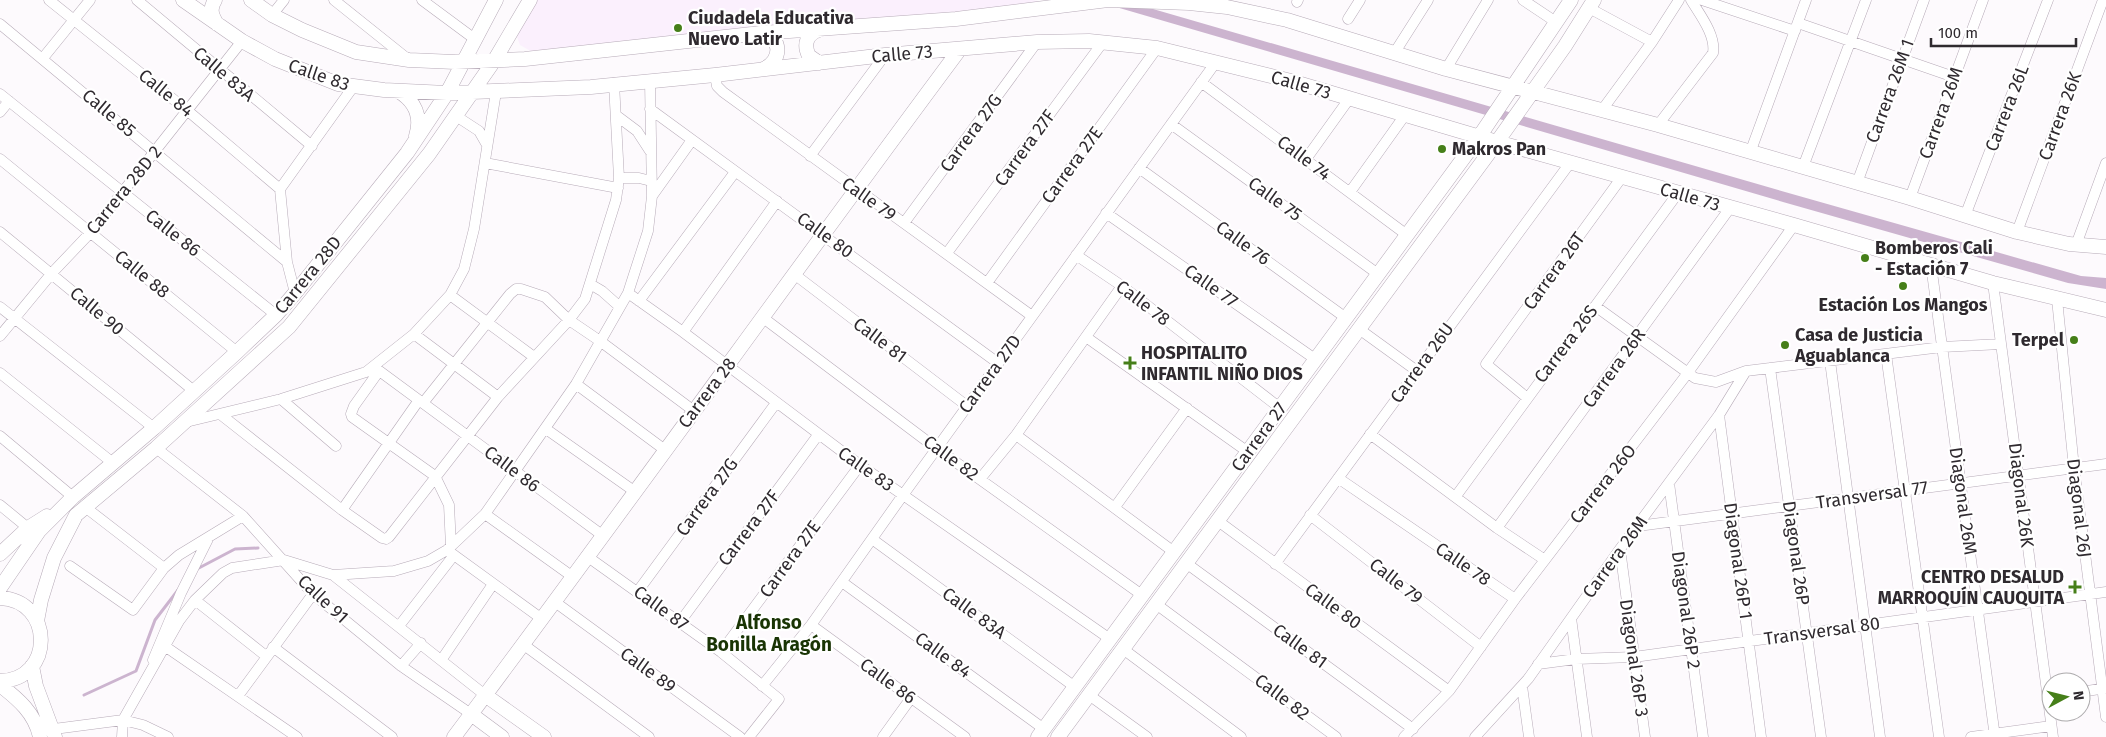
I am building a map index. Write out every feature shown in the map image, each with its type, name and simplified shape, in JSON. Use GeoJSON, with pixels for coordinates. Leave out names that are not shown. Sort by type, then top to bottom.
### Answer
{"type":"FeatureCollection","features":[{"type":"Feature","properties":{"kind":"main road","name":"Calle 83"},"geometry":{"type":"LineString","coordinates":[[183,0],[242,41],[275,60],[299,70],[353,87],[398,91],[473,92]]}},
{"type":"Feature","properties":{"kind":"main road"},"geometry":{"type":"LineString","coordinates":[[215,0],[211,11],[213,18],[218,24]]}},
{"type":"Feature","properties":{"kind":"main road","name":"Calle 83"},"geometry":{"type":"LineString","coordinates":[[251,0],[272,15],[356,52],[408,60],[494,61]]}},
{"type":"Feature","properties":{"kind":"main road","name":"Carrera 28D"},"geometry":{"type":"LineString","coordinates":[[0,588],[40,531],[70,500],[154,428],[237,352],[276,315],[295,293],[407,153],[447,93],[496,0]]}},
{"type":"Feature","properties":{"kind":"main road","name":"Carrera 28D"},"geometry":{"type":"LineString","coordinates":[[80,511],[156,448],[289,327],[429,154],[494,61],[530,0]]}},
{"type":"Feature","properties":{"kind":"main road","name":"Calle 73"},"geometry":{"type":"LineString","coordinates":[[494,61],[761,33],[956,20],[1108,0],[1171,2],[1258,12],[1446,68],[1658,125],[1910,198],[2017,232],[2076,245],[2106,247]]}},
{"type":"Feature","properties":{"kind":"main road"},"geometry":{"type":"LineString","coordinates":[[1480,137],[1571,0]]}},
{"type":"Feature","properties":{"kind":"main road"},"geometry":{"type":"LineString","coordinates":[[1497,142],[1592,4]]}},
{"type":"Feature","properties":{"kind":"main road"},"geometry":{"type":"LineString","coordinates":[[819,30],[812,33],[806,44],[809,56],[819,63]]}},
{"type":"Feature","properties":{"kind":"main road"},"geometry":{"type":"LineString","coordinates":[[757,71],[771,65],[778,53],[774,40],[761,33]]}},
{"type":"Feature","properties":{"kind":"main road","name":"Calle 73"},"geometry":{"type":"LineString","coordinates":[[473,92],[590,87],[614,83],[757,71],[885,55],[1037,42],[1103,42],[1157,48],[1350,98],[1497,142],[1993,283],[2106,310]]}},
{"type":"Feature","properties":{"kind":"main road","name":"Carrera 28"},"geometry":{"type":"LineString","coordinates":[[454,737],[556,602],[602,535],[960,49]]}},
{"type":"Feature","properties":{"kind":"main road"},"geometry":{"type":"LineString","coordinates":[[398,91],[412,102],[416,110],[419,126],[413,143]]}},
{"type":"Feature","properties":{"kind":"main road","name":"Carrera 27"},"geometry":{"type":"LineString","coordinates":[[1041,733],[1480,137]]}},
{"type":"Feature","properties":{"kind":"main road","name":"Carrera 27"},"geometry":{"type":"LineString","coordinates":[[1060,736],[1497,142]]}},
{"type":"Feature","properties":{"kind":"main road","name":"Carrera 28D"},"geometry":{"type":"LineString","coordinates":[[0,554],[28,528],[70,500]]}},
{"type":"Feature","properties":{"kind":"main road"},"geometry":{"type":"LineString","coordinates":[[37,621],[43,593],[54,558],[80,511]]}},
{"type":"Feature","properties":{"kind":"main road"},"geometry":{"type":"LineString","coordinates":[[0,598],[22,604],[32,613],[40,629],[41,644],[37,659],[32,666],[18,677],[0,683],[26,707],[37,725],[40,737]]}},
{"type":"Feature","properties":{"kind":"main road"},"geometry":{"type":"LineString","coordinates":[[32,666],[36,686],[54,733]]}},
{"type":"Feature","properties":{"kind":"main road","name":"Calle 91"},"geometry":{"type":"LineString","coordinates":[[486,695],[544,737]]}},
{"type":"Feature","properties":{"kind":"main road","name":"Calle 91"},"geometry":{"type":"LineString","coordinates":[[471,714],[502,737]]}},
{"type":"Feature","properties":{"kind":"street","name":"Calle 84"},"geometry":{"type":"LineString","coordinates":[[50,0],[188,111],[280,190]]}},
{"type":"Feature","properties":{"kind":"street"},"geometry":{"type":"LineString","coordinates":[[43,58],[90,0]]}},
{"type":"Feature","properties":{"kind":"street","name":"Calle 83A"},"geometry":{"type":"LineString","coordinates":[[137,0],[312,146]]}},
{"type":"Feature","properties":{"kind":"street"},"geometry":{"type":"LineString","coordinates":[[272,15],[284,0]]}},
{"type":"Feature","properties":{"kind":"street"},"geometry":{"type":"LineString","coordinates":[[334,0],[408,60]]}},
{"type":"Feature","properties":{"kind":"street"},"geometry":{"type":"LineString","coordinates":[[422,0],[476,40]]}},
{"type":"Feature","properties":{"kind":"street"},"geometry":{"type":"LineString","coordinates":[[1348,19],[1360,0]]}},
{"type":"Feature","properties":{"kind":"street"},"geometry":{"type":"LineString","coordinates":[[1395,52],[1428,0]]}},
{"type":"Feature","properties":{"kind":"street"},"geometry":{"type":"LineString","coordinates":[[1446,68],[1488,0]]}},
{"type":"Feature","properties":{"kind":"street"},"geometry":{"type":"LineString","coordinates":[[1523,0],[1556,22]]}},
{"type":"Feature","properties":{"kind":"street"},"geometry":{"type":"LineString","coordinates":[[1602,110],[1652,42],[1679,0]]}},
{"type":"Feature","properties":{"kind":"street"},"geometry":{"type":"LineString","coordinates":[[1658,125],[1713,53],[1714,46],[1691,0]]}},
{"type":"Feature","properties":{"kind":"street"},"geometry":{"type":"LineString","coordinates":[[1702,0],[1850,41],[1954,77]]}},
{"type":"Feature","properties":{"kind":"street"},"geometry":{"type":"LineString","coordinates":[[1750,152],[1806,0]]}},
{"type":"Feature","properties":{"kind":"street"},"geometry":{"type":"LineString","coordinates":[[1803,167],[1866,0]]}},
{"type":"Feature","properties":{"kind":"street","name":"Carrera 26M 1"},"geometry":{"type":"LineString","coordinates":[[1857,183],[1924,0]]}},
{"type":"Feature","properties":{"kind":"street","name":"Carrera 26M"},"geometry":{"type":"LineString","coordinates":[[1910,198],[1983,0]]}},
{"type":"Feature","properties":{"kind":"street","name":"Carrera 26L"},"geometry":{"type":"LineString","coordinates":[[1965,216],[2048,0]]}},
{"type":"Feature","properties":{"kind":"street","name":"Carrera 26K"},"geometry":{"type":"LineString","coordinates":[[2017,232],[2103,0]]}},
{"type":"Feature","properties":{"kind":"street"},"geometry":{"type":"LineString","coordinates":[[1592,4],[1652,42]]}},
{"type":"Feature","properties":{"kind":"street","name":"Calle 85"},"geometry":{"type":"LineString","coordinates":[[0,24],[287,262]]}},
{"type":"Feature","properties":{"kind":"street","name":"Carrera 28D 2"},"geometry":{"type":"LineString","coordinates":[[0,336],[52,273],[91,232],[242,41]]}},
{"type":"Feature","properties":{"kind":"street","name":"Carrera 27G"},"geometry":{"type":"LineString","coordinates":[[904,223],[1037,42]]}},
{"type":"Feature","properties":{"kind":"street","name":"Carrera 27F"},"geometry":{"type":"LineString","coordinates":[[947,253],[1103,42]]}},
{"type":"Feature","properties":{"kind":"street","name":"Carrera 27E"},"geometry":{"type":"LineString","coordinates":[[987,283],[1157,48]]}},
{"type":"Feature","properties":{"kind":"street"},"geometry":{"type":"LineString","coordinates":[[810,156],[885,55]]}},
{"type":"Feature","properties":{"kind":"street","name":"Carrera 27D"},"geometry":{"type":"LineString","coordinates":[[762,686],[811,625],[936,448],[1216,62]]}},
{"type":"Feature","properties":{"kind":"street","name":"Calle 79"},"geometry":{"type":"LineString","coordinates":[[715,75],[716,83],[721,90],[856,190],[947,253],[1032,316]]}},
{"type":"Feature","properties":{"kind":"street"},"geometry":{"type":"LineString","coordinates":[[399,626],[450,550],[485,514],[512,470],[546,429],[576,384],[628,293],[648,231],[652,196],[650,81]]}},
{"type":"Feature","properties":{"kind":"street","name":"Calle 74"},"geometry":{"type":"LineString","coordinates":[[1202,82],[1407,235]]}},
{"type":"Feature","properties":{"kind":"street"},"geometry":{"type":"LineString","coordinates":[[220,414],[342,510],[386,539],[435,476],[470,438],[498,397],[582,304],[590,284],[619,183],[614,83]]}},
{"type":"Feature","properties":{"kind":"street"},"geometry":{"type":"LineString","coordinates":[[295,293],[287,262],[280,190],[353,87]]}},
{"type":"Feature","properties":{"kind":"street","name":"Carrera 28D"},"geometry":{"type":"LineString","coordinates":[[185,422],[281,399],[376,369],[414,334],[450,295],[461,277],[468,259],[496,92]]}},
{"type":"Feature","properties":{"kind":"street","name":"Calle 86"},"geometry":{"type":"LineString","coordinates":[[0,94],[276,315]]}},
{"type":"Feature","properties":{"kind":"street"},"geometry":{"type":"LineString","coordinates":[[1306,159],[1350,98]]}},
{"type":"Feature","properties":{"kind":"street"},"geometry":{"type":"LineString","coordinates":[[0,112],[9,101]]}},
{"type":"Feature","properties":{"kind":"street","name":"Calle 80"},"geometry":{"type":"LineString","coordinates":[[650,109],[998,363]]}},
{"type":"Feature","properties":{"kind":"street"},"geometry":{"type":"LineString","coordinates":[[1350,192],[1405,115]]}},
{"type":"Feature","properties":{"kind":"street"},"geometry":{"type":"LineString","coordinates":[[456,116],[479,130],[487,145]]}},
{"type":"Feature","properties":{"kind":"street"},"geometry":{"type":"LineString","coordinates":[[617,116],[637,131],[651,152]]}},
{"type":"Feature","properties":{"kind":"street","name":"Calle 75"},"geometry":{"type":"LineString","coordinates":[[1171,124],[1378,274]]}},
{"type":"Feature","properties":{"kind":"street"},"geometry":{"type":"LineString","coordinates":[[652,196],[692,140]]}},
{"type":"Feature","properties":{"kind":"street","name":"Calle 88"},"geometry":{"type":"LineString","coordinates":[[0,159],[237,352]]}},
{"type":"Feature","properties":{"kind":"street"},"geometry":{"type":"LineString","coordinates":[[485,163],[619,183],[639,178],[651,181]]}},
{"type":"Feature","properties":{"kind":"street","name":"Carrera 26U"},"geometry":{"type":"LineString","coordinates":[[1275,564],[1570,163]]}},
{"type":"Feature","properties":{"kind":"street"},"geometry":{"type":"LineString","coordinates":[[2076,245],[2106,163]]}},
{"type":"Feature","properties":{"kind":"street","name":"Calle 76"},"geometry":{"type":"LineString","coordinates":[[1139,168],[1346,318]]}},
{"type":"Feature","properties":{"kind":"street"},"geometry":{"type":"LineString","coordinates":[[639,301],[735,172]]}},
{"type":"Feature","properties":{"kind":"street","name":"Carrera 26T"},"geometry":{"type":"LineString","coordinates":[[1526,397],[1486,364],[1622,177]]}},
{"type":"Feature","properties":{"kind":"street","name":"Carrera 26S"},"geometry":{"type":"LineString","coordinates":[[1456,496],[1526,397],[1678,193]]}},
{"type":"Feature","properties":{"kind":"street"},"geometry":{"type":"LineString","coordinates":[[684,332],[777,201]]}},
{"type":"Feature","properties":{"kind":"street","name":"Carrera 26R"},"geometry":{"type":"LineString","coordinates":[[1498,528],[1730,208]]}},
{"type":"Feature","properties":{"kind":"street","name":"Calle 77"},"geometry":{"type":"LineString","coordinates":[[1106,213],[1315,359]]}},
{"type":"Feature","properties":{"kind":"street","name":"Carrera 26O"},"geometry":{"type":"LineString","coordinates":[[1404,737],[1449,691],[1515,599],[1688,374],[1794,225]]}},
{"type":"Feature","properties":{"kind":"street","name":"Calle 90"},"geometry":{"type":"LineString","coordinates":[[0,232],[194,391]]}},
{"type":"Feature","properties":{"kind":"street","name":"Calle 78"},"geometry":{"type":"LineString","coordinates":[[1076,255],[1122,286],[1280,408]]}},
{"type":"Feature","properties":{"kind":"street","name":"Diagonal 26M"},"geometry":{"type":"LineString","coordinates":[[1931,265],[1995,735]]}},
{"type":"Feature","properties":{"kind":"street","name":"Calle 81"},"geometry":{"type":"LineString","coordinates":[[794,274],[967,406]]}},
{"type":"Feature","properties":{"kind":"street","name":"Diagonal 26K"},"geometry":{"type":"LineString","coordinates":[[1993,283],[2045,672]]}},
{"type":"Feature","properties":{"kind":"street"},"geometry":{"type":"LineString","coordinates":[[590,284],[620,306]]}},
{"type":"Feature","properties":{"kind":"street"},"geometry":{"type":"LineString","coordinates":[[980,479],[1016,435],[1122,286]]}},
{"type":"Feature","properties":{"kind":"street"},"geometry":{"type":"LineString","coordinates":[[342,510],[421,402],[454,366],[510,294],[516,289],[531,291],[545,297],[569,320],[694,411]]}},
{"type":"Feature","properties":{"kind":"street","name":"Calle 83"},"geometry":{"type":"LineString","coordinates":[[628,293],[684,332],[818,435],[1110,639]]}},
{"type":"Feature","properties":{"kind":"street"},"geometry":{"type":"LineString","coordinates":[[450,295],[534,357]]}},
{"type":"Feature","properties":{"kind":"street","name":"Diagonal 26J"},"geometry":{"type":"LineString","coordinates":[[2057,299],[2074,468],[2104,688],[2106,717]]}},
{"type":"Feature","properties":{"kind":"street"},"geometry":{"type":"LineString","coordinates":[[1595,306],[1688,374],[1695,378],[1716,382],[1746,371],[1942,347],[2001,344]]}},
{"type":"Feature","properties":{"kind":"street"},"geometry":{"type":"LineString","coordinates":[[0,307],[154,428]]}},
{"type":"Feature","properties":{"kind":"street","name":"Calle 82"},"geometry":{"type":"LineString","coordinates":[[762,317],[936,448],[1142,595]]}},
{"type":"Feature","properties":{"kind":"street"},"geometry":{"type":"LineString","coordinates":[[1359,329],[1416,371]]}},
{"type":"Feature","properties":{"kind":"street"},"geometry":{"type":"LineString","coordinates":[[414,334],[454,366],[498,397]]}},
{"type":"Feature","properties":{"kind":"street"},"geometry":{"type":"LineString","coordinates":[[1086,337],[1248,452]]}},
{"type":"Feature","properties":{"kind":"street"},"geometry":{"type":"LineString","coordinates":[[1886,354],[1939,737]]}},
{"type":"Feature","properties":{"kind":"street"},"geometry":{"type":"LineString","coordinates":[[1830,361],[1880,737]]}},
{"type":"Feature","properties":{"kind":"street","name":"Diagonal 26P"},"geometry":{"type":"LineString","coordinates":[[1770,368],[1821,737]]}},
{"type":"Feature","properties":{"kind":"street"},"geometry":{"type":"LineString","coordinates":[[376,369],[351,414],[354,420],[390,443],[435,476],[449,505],[450,550]]}},
{"type":"Feature","properties":{"kind":"street","name":"Calle 86"},"geometry":{"type":"LineString","coordinates":[[376,369],[602,535]]}},
{"type":"Feature","properties":{"kind":"street","name":"Carrera 26M"},"geometry":{"type":"LineString","coordinates":[[1475,737],[1522,686],[1718,415],[1746,371]]}},
{"type":"Feature","properties":{"kind":"street"},"geometry":{"type":"LineString","coordinates":[[0,373],[113,463]]}},
{"type":"Feature","properties":{"kind":"street"},"geometry":{"type":"LineString","coordinates":[[576,384],[665,450]]}},
{"type":"Feature","properties":{"kind":"street"},"geometry":{"type":"LineString","coordinates":[[281,399],[336,446]]}},
{"type":"Feature","properties":{"kind":"street","name":"Carrera 27G"},"geometry":{"type":"LineString","coordinates":[[638,591],[776,403]]}},
{"type":"Feature","properties":{"kind":"street"},"geometry":{"type":"LineString","coordinates":[[1115,507],[1187,408]]}},
{"type":"Feature","properties":{"kind":"street","name":"Diagonal 26P 1"},"geometry":{"type":"LineString","coordinates":[[1718,415],[1761,737]]}},
{"type":"Feature","properties":{"kind":"street"},"geometry":{"type":"LineString","coordinates":[[546,429],[634,492]]}},
{"type":"Feature","properties":{"kind":"street"},"geometry":{"type":"LineString","coordinates":[[1370,434],[1545,560]]}},
{"type":"Feature","properties":{"kind":"street","name":"Carrera 27F"},"geometry":{"type":"LineString","coordinates":[[680,622],[818,435]]}},
{"type":"Feature","properties":{"kind":"street"},"geometry":{"type":"LineString","coordinates":[[1016,435],[1174,552]]}},
{"type":"Feature","properties":{"kind":"street"},"geometry":{"type":"LineString","coordinates":[[0,436],[70,500]]}},
{"type":"Feature","properties":{"kind":"street","name":"Calle 91"},"geometry":{"type":"LineString","coordinates":[[156,448],[242,516],[313,594],[401,666],[471,714]]}},
{"type":"Feature","properties":{"kind":"street","name":"Transversal 77"},"geometry":{"type":"LineString","coordinates":[[1638,526],[2106,464]]}},
{"type":"Feature","properties":{"kind":"street","name":"Carrera 27E"},"geometry":{"type":"LineString","coordinates":[[721,652],[860,465]]}},
{"type":"Feature","properties":{"kind":"street","name":"Calle 78"},"geometry":{"type":"LineString","coordinates":[[1338,478],[1515,599]]}},
{"type":"Feature","properties":{"kind":"street","name":"Diagonal 26P 2"},"geometry":{"type":"LineString","coordinates":[[1669,483],[1703,737]]}},
{"type":"Feature","properties":{"kind":"street"},"geometry":{"type":"LineString","coordinates":[[0,505],[28,528]]}},
{"type":"Feature","properties":{"kind":"street"},"geometry":{"type":"LineString","coordinates":[[80,511],[164,568]]}},
{"type":"Feature","properties":{"kind":"street"},"geometry":{"type":"LineString","coordinates":[[485,514],[573,578]]}},
{"type":"Feature","properties":{"kind":"street","name":"Calle 79"},"geometry":{"type":"LineString","coordinates":[[1310,515],[1481,647]]}},
{"type":"Feature","properties":{"kind":"street"},"geometry":{"type":"LineString","coordinates":[[70,566],[132,610],[164,568],[179,555],[242,516]]}},
{"type":"Feature","properties":{"kind":"street","name":"Calle 80"},"geometry":{"type":"LineString","coordinates":[[1218,521],[1449,691]]}},
{"type":"Feature","properties":{"kind":"street"},"geometry":{"type":"LineString","coordinates":[[145,681],[164,629],[208,538]]}},
{"type":"Feature","properties":{"kind":"street","name":"Calle 83A"},"geometry":{"type":"LineString","coordinates":[[872,539],[1075,687]]}},
{"type":"Feature","properties":{"kind":"street","name":"Diagonal 26P 3"},"geometry":{"type":"LineString","coordinates":[[1620,549],[1645,737]]}},
{"type":"Feature","properties":{"kind":"street"},"geometry":{"type":"LineString","coordinates":[[122,737],[123,720],[179,621],[213,581],[232,568],[284,560],[333,575],[394,571],[428,561],[450,550]]}},
{"type":"Feature","properties":{"kind":"street"},"geometry":{"type":"LineString","coordinates":[[450,550],[542,619]]}},
{"type":"Feature","properties":{"kind":"street","name":"Calle 87"},"geometry":{"type":"LineString","coordinates":[[588,556],[721,652],[779,699],[749,737]]}},
{"type":"Feature","properties":{"kind":"street","name":"Calle 81"},"geometry":{"type":"LineString","coordinates":[[1186,563],[1413,729]]}},
{"type":"Feature","properties":{"kind":"street","name":"Calle 91"},"geometry":{"type":"LineString","coordinates":[[333,575],[421,642],[486,695]]}},
{"type":"Feature","properties":{"kind":"street","name":"Calle 84"},"geometry":{"type":"LineString","coordinates":[[842,582],[1041,733]]}},
{"type":"Feature","properties":{"kind":"street"},"geometry":{"type":"LineString","coordinates":[[442,659],[493,584]]}},
{"type":"Feature","properties":{"kind":"street","name":"Transversal 80"},"geometry":{"type":"LineString","coordinates":[[1538,664],[1576,659],[1634,657],[2106,592]]}},
{"type":"Feature","properties":{"kind":"street"},"geometry":{"type":"LineString","coordinates":[[238,696],[269,651],[313,594]]}},
{"type":"Feature","properties":{"kind":"street"},"geometry":{"type":"LineString","coordinates":[[195,600],[392,737]]}},
{"type":"Feature","properties":{"kind":"street","name":"Calle 89"},"geometry":{"type":"LineString","coordinates":[[556,602],[740,737]]}},
{"type":"Feature","properties":{"kind":"street","name":"Calle 82"},"geometry":{"type":"LineString","coordinates":[[1156,604],[1336,737]]}},
{"type":"Feature","properties":{"kind":"street"},"geometry":{"type":"LineString","coordinates":[[1570,618],[1586,737]]}},
{"type":"Feature","properties":{"kind":"street","name":"Calle 86"},"geometry":{"type":"LineString","coordinates":[[811,625],[911,698],[951,733],[965,737]]}},
{"type":"Feature","properties":{"kind":"street"},"geometry":{"type":"LineString","coordinates":[[401,666],[421,642]]}},
{"type":"Feature","properties":{"kind":"street"},"geometry":{"type":"LineString","coordinates":[[524,645],[649,737]]}},
{"type":"Feature","properties":{"kind":"street"},"geometry":{"type":"LineString","coordinates":[[166,647],[297,737]]}},
{"type":"Feature","properties":{"kind":"street"},"geometry":{"type":"LineString","coordinates":[[1123,649],[1241,737]]}},
{"type":"Feature","properties":{"kind":"street"},"geometry":{"type":"LineString","coordinates":[[1522,686],[1529,737]]}},
{"type":"Feature","properties":{"kind":"street"},"geometry":{"type":"LineString","coordinates":[[2091,690],[2104,688]]}},
{"type":"Feature","properties":{"kind":"street"},"geometry":{"type":"LineString","coordinates":[[1089,695],[1147,737]]}},
{"type":"Feature","properties":{"kind":"street"},"geometry":{"type":"LineString","coordinates":[[883,737],[911,698]]}},
{"type":"Feature","properties":{"kind":"street"},"geometry":{"type":"LineString","coordinates":[[54,733],[123,720],[143,725],[168,737]]}},
{"type":"Feature","properties":{"kind":"street","name":"Diagonal 26K"},"geometry":{"type":"LineString","coordinates":[[2051,722],[2053,737]]}},
{"type":"Feature","properties":{"kind":"street"},"geometry":{"type":"LineString","coordinates":[[1971,737],[2051,726]]}},
{"type":"Feature","properties":{"kind":"shaded area","name":"Ciudadela Educativa Nuevo Latir"},"geometry":{"type":"Polygon","coordinates":[[[530,0],[1033,0],[1057,6],[534,53],[520,45],[516,34],[530,0]]]}},
{"type":"Feature","properties":{"kind":"shaded area"},"geometry":{"type":"Polygon","coordinates":[[[1092,0],[1122,0],[2081,276],[2106,278],[2106,289],[2068,283],[1783,202],[1092,0]]]}},
{"type":"Feature","properties":{"kind":"waterway"},"geometry":{"type":"LineString","coordinates":[[197,569],[235,549],[258,548]]}},
{"type":"Feature","properties":{"kind":"waterway"},"geometry":{"type":"LineString","coordinates":[[84,695],[136,671],[155,620],[178,590]]}},
{"type":"Feature","properties":{"kind":"place","name":"Ciudadela Educativa Nuevo Latir"},"geometry":{"type":"Point","coordinates":[678,28]}},
{"type":"Feature","properties":{"kind":"place","name":"Makros Pan"},"geometry":{"type":"Point","coordinates":[1442,149]}},
{"type":"Feature","properties":{"kind":"place","name":"Bomberos Cali - Estación 7"},"geometry":{"type":"Point","coordinates":[1865,258]}},
{"type":"Feature","properties":{"kind":"place","name":"Estación Los Mangos"},"geometry":{"type":"Point","coordinates":[1903,286]}},
{"type":"Feature","properties":{"kind":"place","name":"Terpel"},"geometry":{"type":"Point","coordinates":[2074,340]}},
{"type":"Feature","properties":{"kind":"place","name":"Casa de Justicia Aguablanca"},"geometry":{"type":"Point","coordinates":[1785,345]}},
{"type":"Feature","properties":{"kind":"place","name":"HOSPITALITO INFANTIL NIÑO DIOS"},"geometry":{"type":"Point","coordinates":[1130,363]}},
{"type":"Feature","properties":{"kind":"place","name":"CENTRO DESALUD MARROQUÍN CAUQUITA"},"geometry":{"type":"Point","coordinates":[2075,587]}},
{"type":"Feature","properties":{"kind":"district","name":"Alfonso Bonilla Aragón"},"geometry":{"type":"Point","coordinates":[769,633]}}]}
